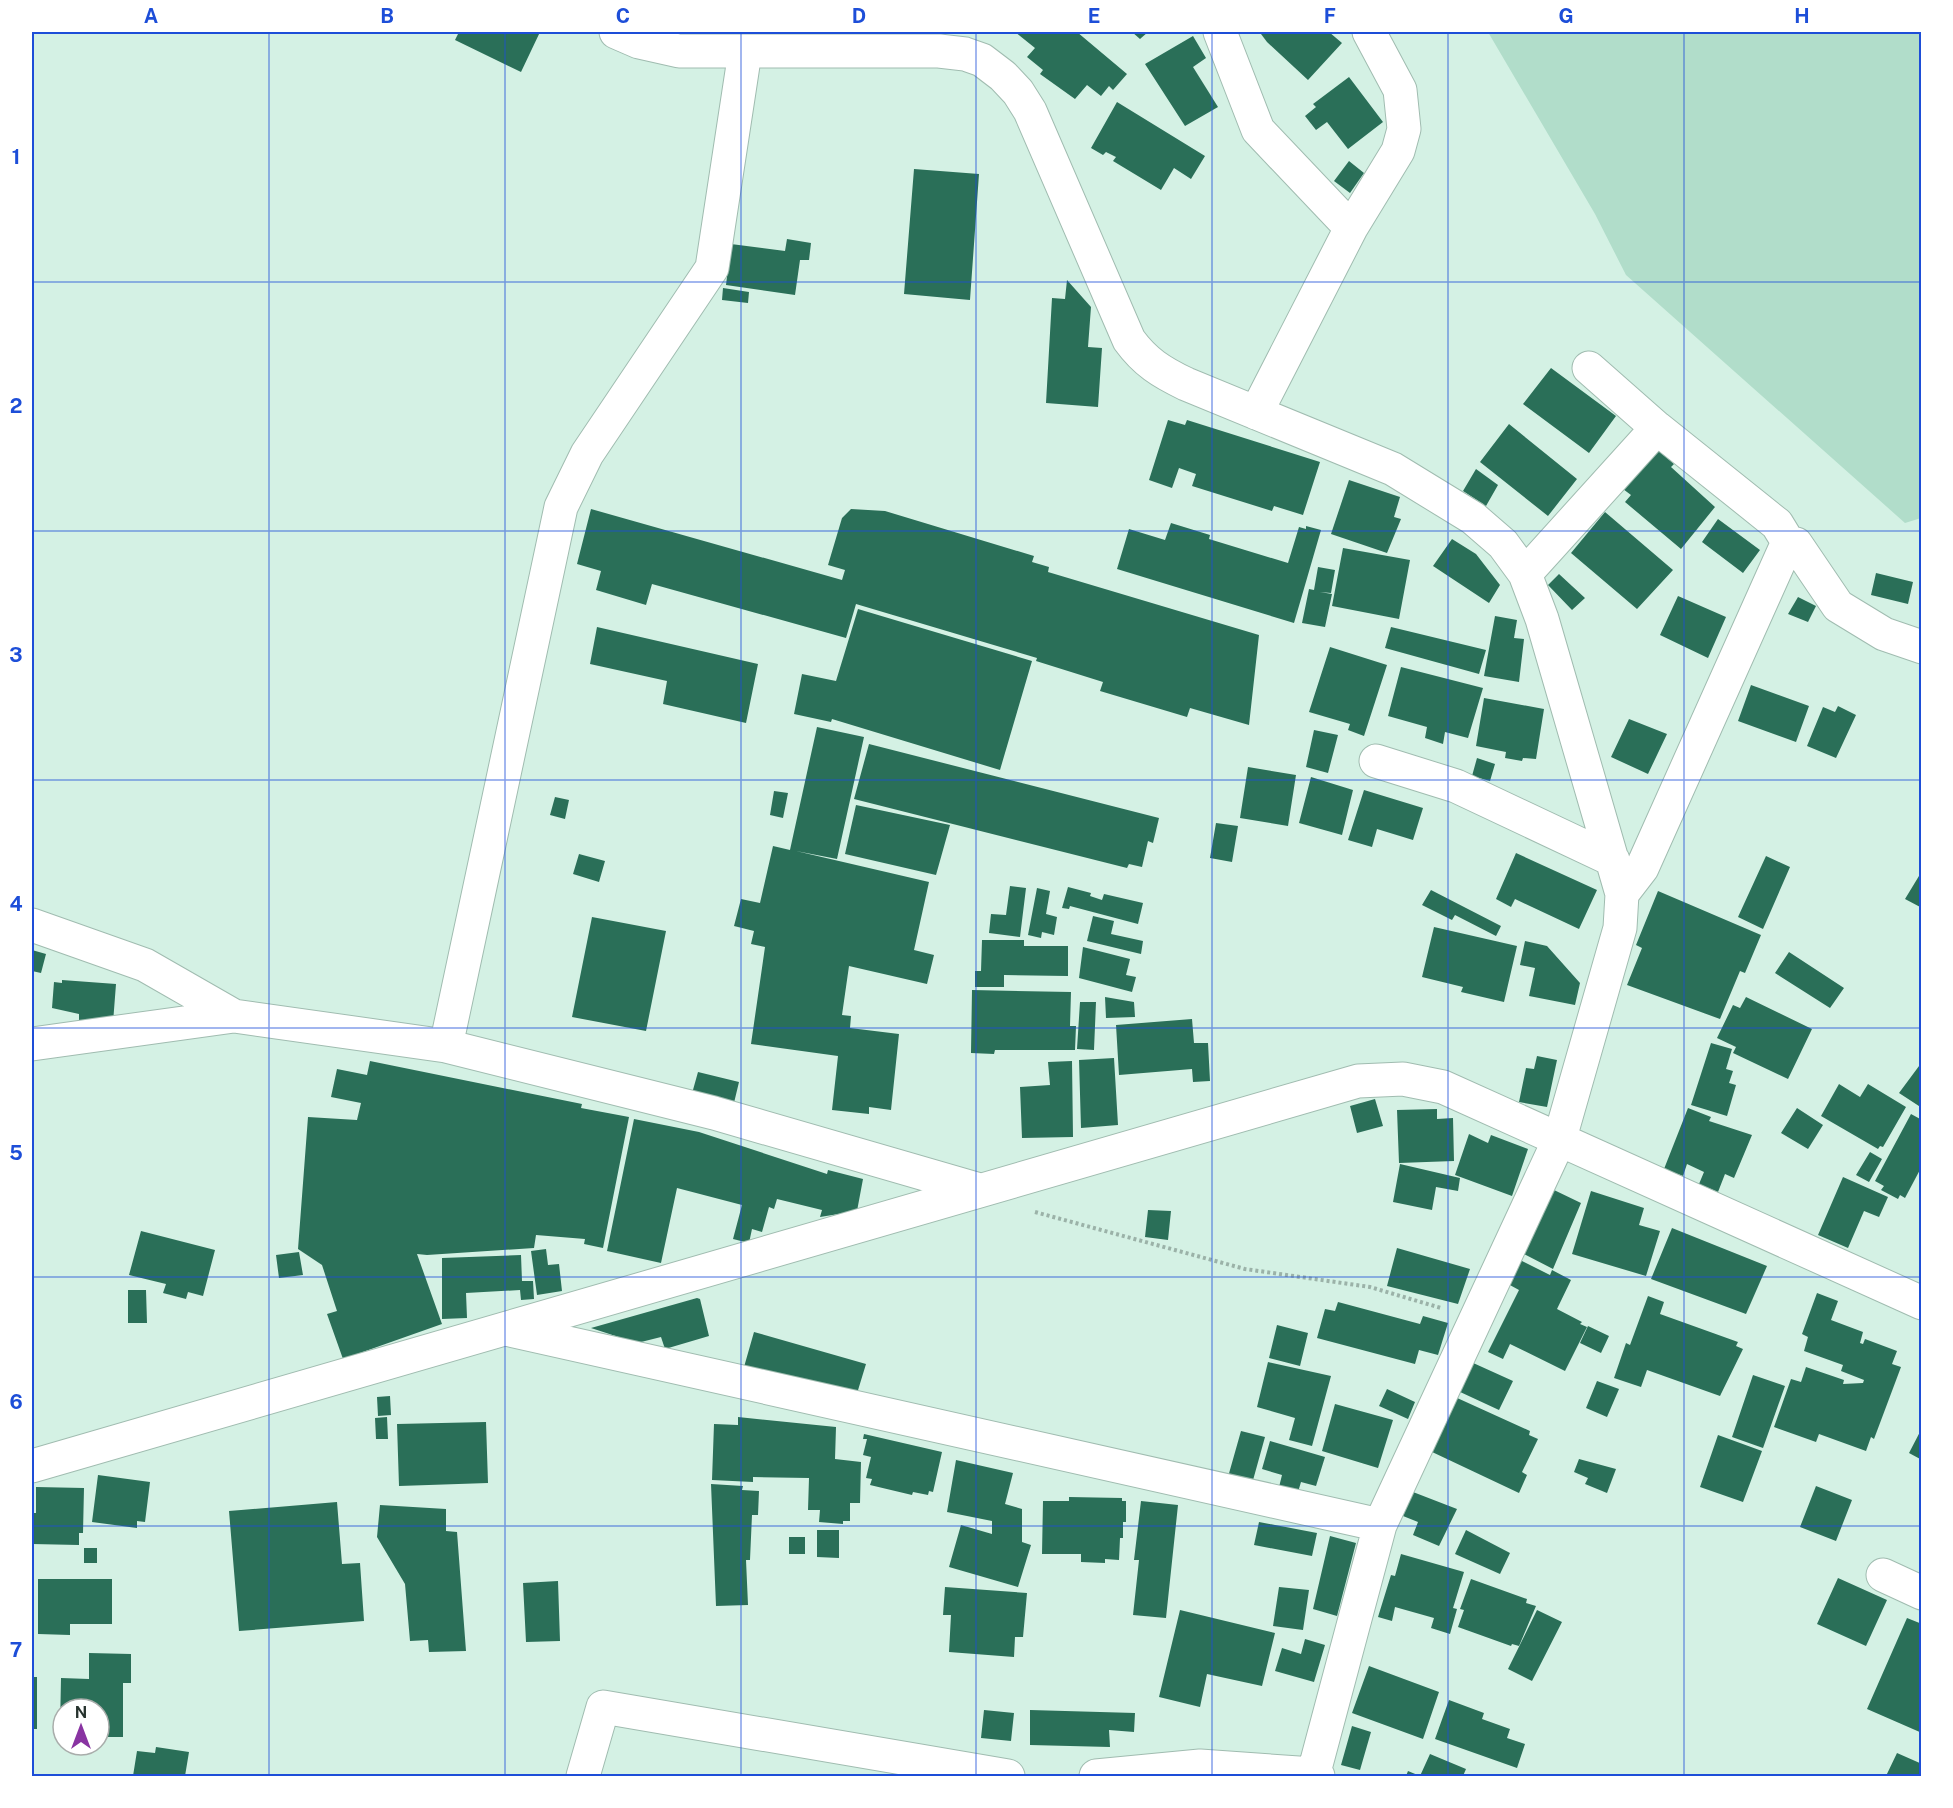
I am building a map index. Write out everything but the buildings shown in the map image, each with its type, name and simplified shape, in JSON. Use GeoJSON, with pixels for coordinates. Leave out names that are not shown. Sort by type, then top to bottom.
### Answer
{"type":"FeatureCollection","features":[{"type":"Feature","properties":{"kind":"street"},"geometry":{"type":"LineString","coordinates":[[616,32],[639,42],[679,51],[745,52],[956,42],[1003,76],[1030,111],[1129,340],[1141,356],[1155,369],[1394,470],[1473,518],[1503,544],[1525,574],[1542,619],[1613,860],[1622,894],[1620,928],[1560,1138],[1380,1525],[1315,1776],[1200,1766],[1096,1776]]}},
{"type":"Feature","properties":{"kind":"street"},"geometry":{"type":"LineString","coordinates":[[1220,32],[1258,130],[1350,228]]}},
{"type":"Feature","properties":{"kind":"street"},"geometry":{"type":"LineString","coordinates":[[1256,413],[1350,228],[1398,151],[1404,129],[1400,90],[1369,32]]}},
{"type":"Feature","properties":{"kind":"street"},"geometry":{"type":"LineString","coordinates":[[446,1046],[561,507],[587,454],[712,268],[745,52]]}},
{"type":"Feature","properties":{"kind":"street"},"geometry":{"type":"LineString","coordinates":[[1589,368],[1657,429],[1777,524],[1788,542],[1796,544],[1838,606],[1884,634],[1922,647]]}},
{"type":"Feature","properties":{"kind":"street"},"geometry":{"type":"LineString","coordinates":[[1525,574],[1657,429]]}},
{"type":"Feature","properties":{"kind":"street"},"geometry":{"type":"LineString","coordinates":[[1622,894],[1642,868],[1788,542]]}},
{"type":"Feature","properties":{"kind":"street"},"geometry":{"type":"LineString","coordinates":[[1376,760],[1456,786],[1613,860]]}},
{"type":"Feature","properties":{"kind":"street"},"geometry":{"type":"LineString","coordinates":[[32,925],[146,965],[234,1016]]}},
{"type":"Feature","properties":{"kind":"street"},"geometry":{"type":"LineString","coordinates":[[32,1044],[234,1016],[446,1046],[714,1113],[980,1190]]}},
{"type":"Feature","properties":{"kind":"street"},"geometry":{"type":"LineString","coordinates":[[32,1466],[1358,1081],[1403,1079],[1443,1087],[1922,1303]]}},
{"type":"Feature","properties":{"kind":"street"},"geometry":{"type":"LineString","coordinates":[[506,1329],[1380,1525]]}},
{"type":"Feature","properties":{"kind":"street"},"geometry":{"type":"LineString","coordinates":[[1883,1575],[1922,1593]]}},
{"type":"Feature","properties":{"kind":"street"},"geometry":{"type":"LineString","coordinates":[[583,1776],[603,1707],[1008,1776]]}},
{"type":"Feature","properties":{"kind":"path"},"geometry":{"type":"LineString","coordinates":[[980,1190],[1015,1207],[1245,1269],[1370,1287],[1476,1319]]}},
{"type":"Feature","properties":{"kind":"green space"},"geometry":{"type":"Polygon","coordinates":[[[1488,32],[1921,32],[1921,518],[1905,523],[1626,275],[1595,214],[1488,32]]]}}]}
